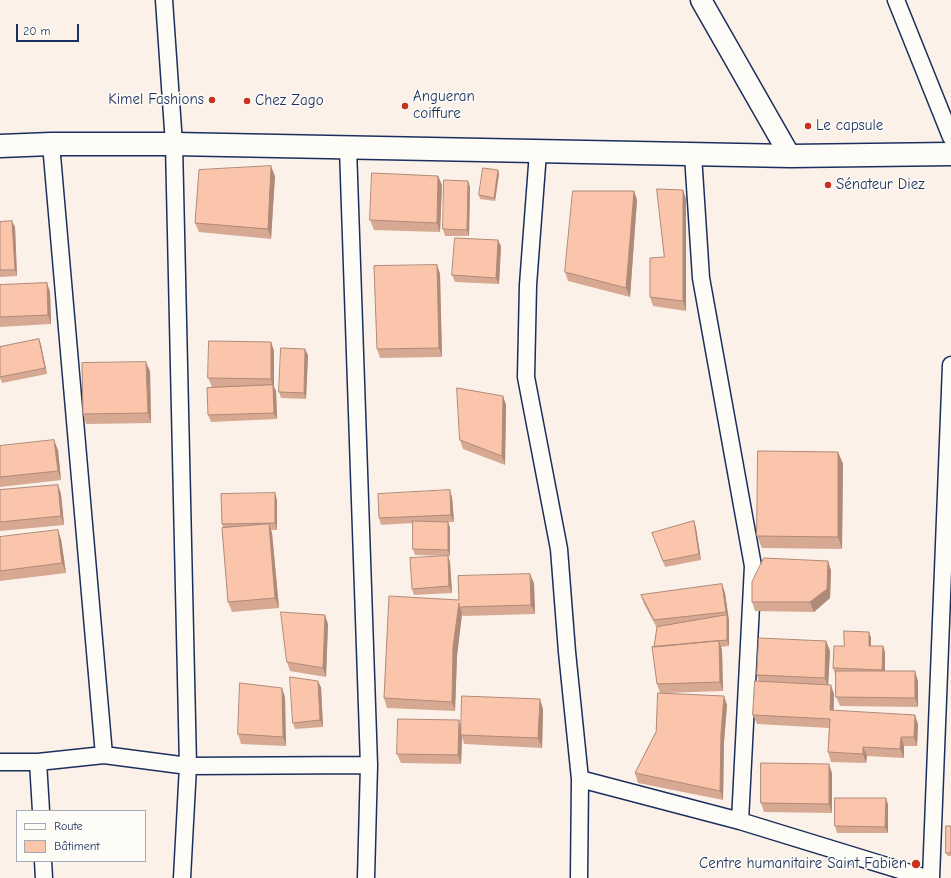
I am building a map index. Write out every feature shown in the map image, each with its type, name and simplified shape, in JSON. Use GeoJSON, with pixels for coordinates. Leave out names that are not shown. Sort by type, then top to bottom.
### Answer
{"type":"FeatureCollection","features":[{"type":"Feature","properties":{"kind":"main road"},"geometry":{"type":"LineString","coordinates":[[0,146],[51,144],[174,144],[693,155],[790,156],[951,154]]}},
{"type":"Feature","properties":{"kind":"street"},"geometry":{"type":"LineString","coordinates":[[164,0],[174,144],[188,766],[182,878]]}},
{"type":"Feature","properties":{"kind":"street"},"geometry":{"type":"LineString","coordinates":[[701,0],[790,156]]}},
{"type":"Feature","properties":{"kind":"street"},"geometry":{"type":"LineString","coordinates":[[896,0],[951,137]]}},
{"type":"Feature","properties":{"kind":"street"},"geometry":{"type":"LineString","coordinates":[[51,144],[104,755]]}},
{"type":"Feature","properties":{"kind":"street"},"geometry":{"type":"LineString","coordinates":[[348,148],[369,765],[366,878]]}},
{"type":"Feature","properties":{"kind":"street"},"geometry":{"type":"LineString","coordinates":[[538,152],[528,286],[526,377],[559,549],[567,652],[580,779],[579,878]]}},
{"type":"Feature","properties":{"kind":"street"},"geometry":{"type":"LineString","coordinates":[[693,155],[701,278],[753,566],[740,820]]}},
{"type":"Feature","properties":{"kind":"street"},"geometry":{"type":"LineString","coordinates":[[931,878],[951,365]]}},
{"type":"Feature","properties":{"kind":"street"},"geometry":{"type":"LineString","coordinates":[[0,762],[38,762],[104,755],[188,766],[369,765]]}},
{"type":"Feature","properties":{"kind":"street"},"geometry":{"type":"LineString","coordinates":[[38,762],[41,810]]}},
{"type":"Feature","properties":{"kind":"street"},"geometry":{"type":"LineString","coordinates":[[580,779],[740,820],[926,878]]}},
{"type":"Feature","properties":{"kind":"street"},"geometry":{"type":"LineString","coordinates":[[43,862],[44,878]]}},
{"type":"Feature","properties":{"kind":"building"},"geometry":{"type":"Polygon","coordinates":[[[271,166],[268,229],[195,223],[199,170],[271,166]]]}},
{"type":"Feature","properties":{"kind":"building"},"geometry":{"type":"Polygon","coordinates":[[[483,168],[498,170],[494,198],[479,195],[483,168]]]}},
{"type":"Feature","properties":{"kind":"building"},"geometry":{"type":"Polygon","coordinates":[[[372,173],[438,176],[437,223],[370,220],[372,173]]]}},
{"type":"Feature","properties":{"kind":"building"},"geometry":{"type":"Polygon","coordinates":[[[444,180],[468,181],[467,230],[443,229],[444,180]]]}},
{"type":"Feature","properties":{"kind":"building"},"geometry":{"type":"Polygon","coordinates":[[[657,189],[683,190],[683,301],[650,297],[650,258],[664,257],[657,189]]]}},
{"type":"Feature","properties":{"kind":"building"},"geometry":{"type":"Polygon","coordinates":[[[573,191],[634,191],[626,288],[565,272],[573,191]]]}},
{"type":"Feature","properties":{"kind":"building"},"geometry":{"type":"Polygon","coordinates":[[[12,221],[15,270],[0,270],[0,222],[12,221]]]}},
{"type":"Feature","properties":{"kind":"building"},"geometry":{"type":"Polygon","coordinates":[[[455,238],[498,240],[496,278],[452,275],[455,238]]]}},
{"type":"Feature","properties":{"kind":"building"},"geometry":{"type":"Polygon","coordinates":[[[437,265],[439,348],[377,349],[374,266],[437,265]]]}},
{"type":"Feature","properties":{"kind":"building"},"geometry":{"type":"Polygon","coordinates":[[[47,283],[48,315],[0,317],[0,285],[47,283]]]}},
{"type":"Feature","properties":{"kind":"building"},"geometry":{"type":"Polygon","coordinates":[[[39,339],[45,368],[0,377],[0,347],[39,339]]]}},
{"type":"Feature","properties":{"kind":"building"},"geometry":{"type":"Polygon","coordinates":[[[209,341],[271,342],[271,379],[208,378],[209,341]]]}},
{"type":"Feature","properties":{"kind":"building"},"geometry":{"type":"Polygon","coordinates":[[[281,348],[305,349],[304,393],[279,392],[281,348]]]}},
{"type":"Feature","properties":{"kind":"building"},"geometry":{"type":"Polygon","coordinates":[[[146,362],[148,413],[83,414],[82,363],[146,362]]]}},
{"type":"Feature","properties":{"kind":"building"},"geometry":{"type":"Polygon","coordinates":[[[273,385],[274,413],[208,415],[207,388],[273,385]]]}},
{"type":"Feature","properties":{"kind":"building"},"geometry":{"type":"Polygon","coordinates":[[[457,388],[503,396],[502,456],[460,440],[457,388]]]}},
{"type":"Feature","properties":{"kind":"building"},"geometry":{"type":"Polygon","coordinates":[[[54,440],[58,471],[0,477],[0,446],[54,440]]]}},
{"type":"Feature","properties":{"kind":"building"},"geometry":{"type":"Polygon","coordinates":[[[758,451],[838,452],[838,537],[757,536],[758,451]]]}},
{"type":"Feature","properties":{"kind":"building"},"geometry":{"type":"Polygon","coordinates":[[[58,485],[61,516],[0,522],[0,490],[58,485]]]}},
{"type":"Feature","properties":{"kind":"building"},"geometry":{"type":"Polygon","coordinates":[[[450,490],[451,515],[379,518],[378,494],[450,490]]]}},
{"type":"Feature","properties":{"kind":"building"},"geometry":{"type":"Polygon","coordinates":[[[275,493],[275,523],[222,524],[221,494],[275,493]]]}},
{"type":"Feature","properties":{"kind":"building"},"geometry":{"type":"Polygon","coordinates":[[[413,521],[448,522],[448,550],[413,549],[413,521]]]}},
{"type":"Feature","properties":{"kind":"building"},"geometry":{"type":"Polygon","coordinates":[[[694,521],[699,554],[663,561],[652,533],[694,521]]]}},
{"type":"Feature","properties":{"kind":"building"},"geometry":{"type":"Polygon","coordinates":[[[269,524],[275,598],[228,602],[222,528],[269,524]]]}},
{"type":"Feature","properties":{"kind":"building"},"geometry":{"type":"Polygon","coordinates":[[[58,530],[62,563],[0,571],[0,537],[58,530]]]}},
{"type":"Feature","properties":{"kind":"building"},"geometry":{"type":"Polygon","coordinates":[[[448,556],[449,586],[412,589],[410,558],[448,556]]]}},
{"type":"Feature","properties":{"kind":"building"},"geometry":{"type":"Polygon","coordinates":[[[764,558],[828,561],[827,589],[810,602],[752,602],[752,582],[764,558]]]}},
{"type":"Feature","properties":{"kind":"building"},"geometry":{"type":"Polygon","coordinates":[[[530,574],[531,605],[459,607],[459,603],[453,647],[452,702],[384,698],[389,596],[459,600],[458,576],[530,574]]]}},
{"type":"Feature","properties":{"kind":"building"},"geometry":{"type":"Polygon","coordinates":[[[722,584],[726,612],[654,620],[641,595],[722,584]]]}},
{"type":"Feature","properties":{"kind":"building"},"geometry":{"type":"Polygon","coordinates":[[[281,612],[325,615],[323,668],[287,662],[281,612]]]}},
{"type":"Feature","properties":{"kind":"building"},"geometry":{"type":"Polygon","coordinates":[[[727,615],[727,640],[654,647],[657,627],[727,615]]]}},
{"type":"Feature","properties":{"kind":"building"},"geometry":{"type":"Polygon","coordinates":[[[844,631],[869,632],[869,646],[883,646],[882,670],[833,668],[834,646],[844,646],[844,631]]]}},
{"type":"Feature","properties":{"kind":"building"},"geometry":{"type":"Polygon","coordinates":[[[759,638],[826,641],[825,678],[757,675],[759,638]]]}},
{"type":"Feature","properties":{"kind":"building"},"geometry":{"type":"Polygon","coordinates":[[[719,641],[720,682],[657,684],[652,647],[719,641]]]}},
{"type":"Feature","properties":{"kind":"building"},"geometry":{"type":"Polygon","coordinates":[[[836,671],[915,671],[915,698],[836,697],[836,671]]]}},
{"type":"Feature","properties":{"kind":"building"},"geometry":{"type":"Polygon","coordinates":[[[290,677],[318,681],[320,720],[293,723],[290,677]]]}},
{"type":"Feature","properties":{"kind":"building"},"geometry":{"type":"Polygon","coordinates":[[[755,681],[831,685],[830,710],[915,715],[914,737],[901,737],[900,749],[863,747],[863,754],[828,752],[830,719],[753,715],[755,681]]]}},
{"type":"Feature","properties":{"kind":"building"},"geometry":{"type":"Polygon","coordinates":[[[240,683],[282,688],[283,737],[238,734],[240,683]]]}},
{"type":"Feature","properties":{"kind":"building"},"geometry":{"type":"Polygon","coordinates":[[[658,693],[724,696],[721,733],[720,791],[635,773],[656,732],[658,693]]]}},
{"type":"Feature","properties":{"kind":"building"},"geometry":{"type":"Polygon","coordinates":[[[462,696],[540,699],[538,738],[461,735],[462,696]]]}},
{"type":"Feature","properties":{"kind":"building"},"geometry":{"type":"Polygon","coordinates":[[[398,719],[459,720],[458,755],[397,754],[398,719]]]}},
{"type":"Feature","properties":{"kind":"building"},"geometry":{"type":"Polygon","coordinates":[[[761,763],[829,764],[829,804],[761,803],[761,763]]]}},
{"type":"Feature","properties":{"kind":"building"},"geometry":{"type":"Polygon","coordinates":[[[835,798],[886,798],[885,827],[835,826],[835,798]]]}},
{"type":"Feature","properties":{"kind":"building"},"geometry":{"type":"Polygon","coordinates":[[[946,826],[951,826],[951,853],[946,853],[946,826]]]}},
{"type":"Feature","properties":{"kind":"place","name":"Kimel Fashions"},"geometry":{"type":"Point","coordinates":[212,100]}},
{"type":"Feature","properties":{"kind":"place","name":"Chez Zago"},"geometry":{"type":"Point","coordinates":[247,101]}},
{"type":"Feature","properties":{"kind":"place","name":"Angueran coiffure"},"geometry":{"type":"Point","coordinates":[405,106]}},
{"type":"Feature","properties":{"kind":"place","name":"Le capsule"},"geometry":{"type":"Point","coordinates":[808,126]}},
{"type":"Feature","properties":{"kind":"place","name":"Sénateur Diez"},"geometry":{"type":"Point","coordinates":[828,185]}},
{"type":"Feature","properties":{"kind":"place","name":"Centre humanitaire Saint Fabien"},"geometry":{"type":"Point","coordinates":[916,864]}}]}
